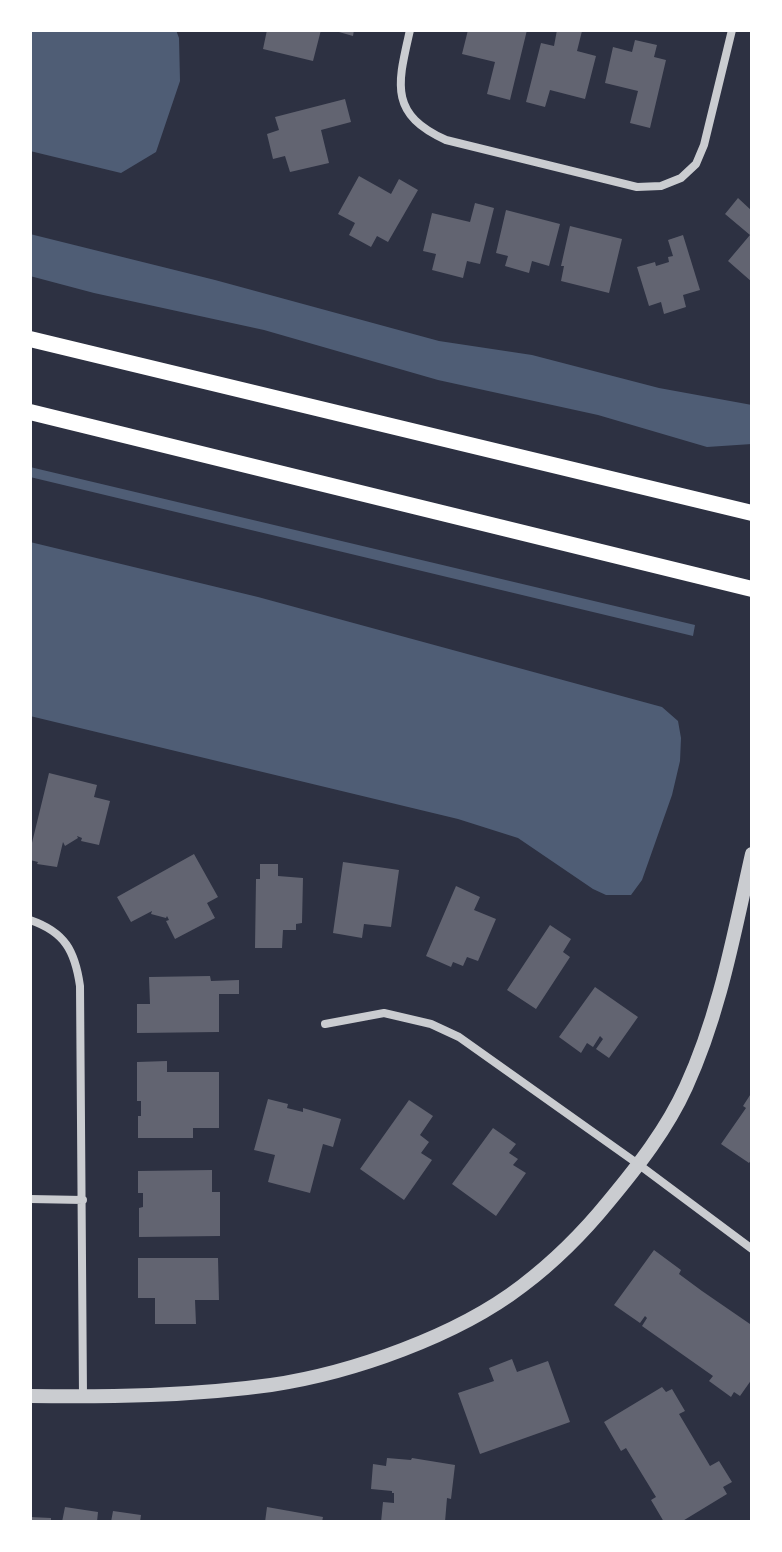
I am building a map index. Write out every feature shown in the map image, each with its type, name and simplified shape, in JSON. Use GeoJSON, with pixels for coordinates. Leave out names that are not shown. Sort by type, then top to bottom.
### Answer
{"type":"FeatureCollection","features":[{"type":"Feature","properties":{"kind":"main road"},"geometry":{"type":"LineString","coordinates":[[30,339],[752,513]]}},
{"type":"Feature","properties":{"kind":"main road"},"geometry":{"type":"LineString","coordinates":[[30,412],[752,589]]}},
{"type":"Feature","properties":{"kind":"street"},"geometry":{"type":"LineString","coordinates":[[410,30],[399,76],[401,99],[427,131],[446,140],[637,187],[661,186],[681,178],[696,164],[704,145],[732,30]]}},
{"type":"Feature","properties":{"kind":"street"},"geometry":{"type":"LineString","coordinates":[[30,1396],[205,1392],[272,1384],[350,1367],[426,1340],[520,1288],[592,1221],[638,1164],[676,1107],[705,1040],[721,988],[752,854]]}},
{"type":"Feature","properties":{"kind":"street"},"geometry":{"type":"LineString","coordinates":[[30,920],[43,925],[69,946],[77,965],[81,998],[83,1396]]}},
{"type":"Feature","properties":{"kind":"street"},"geometry":{"type":"LineString","coordinates":[[325,1024],[384,1013],[431,1024],[459,1037],[752,1249]]}},
{"type":"Feature","properties":{"kind":"street"},"geometry":{"type":"LineString","coordinates":[[30,1199],[83,1200]]}},
{"type":"Feature","properties":{"kind":"water"},"geometry":{"type":"Polygon","coordinates":[[[30,30],[176,30],[180,81],[156,152],[121,173],[30,151],[30,30]]]}},
{"type":"Feature","properties":{"kind":"water"},"geometry":{"type":"Polygon","coordinates":[[[30,234],[439,341],[532,355],[659,388],[752,405],[752,444],[707,447],[598,415],[438,380],[264,330],[30,276],[30,234]]]}},
{"type":"Feature","properties":{"kind":"water"},"geometry":{"type":"Polygon","coordinates":[[[30,467],[695,625],[693,636],[30,477],[30,467]]]}},
{"type":"Feature","properties":{"kind":"water"},"geometry":{"type":"Polygon","coordinates":[[[30,542],[258,597],[662,707],[678,721],[680,761],[672,795],[642,880],[631,895],[606,895],[518,838],[458,819],[30,716],[30,542]]]}},
{"type":"Feature","properties":{"kind":"building"},"geometry":{"type":"Polygon","coordinates":[[[267,30],[321,30],[313,61],[263,49],[267,30]]]}},
{"type":"Feature","properties":{"kind":"building"},"geometry":{"type":"Polygon","coordinates":[[[332,30],[354,30],[353,36],[332,30]]]}},
{"type":"Feature","properties":{"kind":"building"},"geometry":{"type":"Polygon","coordinates":[[[468,30],[527,30],[510,100],[487,94],[495,62],[462,54],[468,30]]]}},
{"type":"Feature","properties":{"kind":"building"},"geometry":{"type":"Polygon","coordinates":[[[557,30],[582,31],[577,51],[596,56],[585,99],[550,90],[545,107],[526,102],[541,43],[554,46],[557,30]]]}},
{"type":"Feature","properties":{"kind":"building"},"geometry":{"type":"Polygon","coordinates":[[[635,40],[657,45],[654,57],[666,60],[650,128],[630,123],[638,91],[605,83],[613,47],[632,52],[635,40]]]}},
{"type":"Feature","properties":{"kind":"building"},"geometry":{"type":"Polygon","coordinates":[[[345,99],[351,122],[321,130],[329,163],[290,172],[285,156],[273,159],[267,134],[279,130],[275,117],[345,99]]]}},
{"type":"Feature","properties":{"kind":"building"},"geometry":{"type":"Polygon","coordinates":[[[359,176],[391,194],[399,179],[418,190],[388,242],[377,236],[371,247],[349,235],[355,223],[338,214],[359,176]]]}},
{"type":"Feature","properties":{"kind":"building"},"geometry":{"type":"Polygon","coordinates":[[[738,198],[752,211],[752,282],[728,261],[750,235],[725,214],[738,198]]]}},
{"type":"Feature","properties":{"kind":"building"},"geometry":{"type":"Polygon","coordinates":[[[475,203],[494,208],[480,264],[467,261],[463,278],[432,270],[436,254],[423,251],[432,213],[470,222],[475,203]]]}},
{"type":"Feature","properties":{"kind":"building"},"geometry":{"type":"Polygon","coordinates":[[[506,210],[560,224],[549,266],[532,261],[529,273],[505,266],[508,256],[496,253],[506,210]]]}},
{"type":"Feature","properties":{"kind":"building"},"geometry":{"type":"Polygon","coordinates":[[[570,226],[622,239],[609,293],[561,281],[564,266],[561,266],[570,226]]]}},
{"type":"Feature","properties":{"kind":"building"},"geometry":{"type":"Polygon","coordinates":[[[683,235],[700,290],[683,295],[686,307],[664,314],[661,302],[649,306],[637,267],[669,262],[668,257],[673,256],[668,240],[683,235]]]}},
{"type":"Feature","properties":{"kind":"building"},"geometry":{"type":"Polygon","coordinates":[[[49,773],[97,785],[94,797],[110,801],[99,845],[81,841],[82,838],[77,836],[65,846],[63,842],[57,867],[30,860],[49,773]]]}},
{"type":"Feature","properties":{"kind":"building"},"geometry":{"type":"Polygon","coordinates":[[[194,854],[218,897],[207,903],[215,918],[175,939],[166,921],[169,920],[167,916],[151,914],[152,911],[131,922],[117,897],[194,854]]]}},
{"type":"Feature","properties":{"kind":"building"},"geometry":{"type":"Polygon","coordinates":[[[343,862],[399,870],[391,927],[364,924],[362,938],[333,933],[343,862]]]}},
{"type":"Feature","properties":{"kind":"building"},"geometry":{"type":"Polygon","coordinates":[[[260,864],[278,864],[278,876],[303,878],[302,923],[296,924],[296,930],[283,930],[282,948],[255,948],[256,879],[260,879],[260,864]]]}},
{"type":"Feature","properties":{"kind":"building"},"geometry":{"type":"Polygon","coordinates":[[[456,886],[480,897],[474,910],[496,919],[478,961],[467,957],[463,966],[453,962],[451,967],[426,956],[456,886]]]}},
{"type":"Feature","properties":{"kind":"building"},"geometry":{"type":"Polygon","coordinates":[[[550,925],[571,939],[563,952],[570,957],[536,1009],[507,990],[550,925]]]}},
{"type":"Feature","properties":{"kind":"building"},"geometry":{"type":"Polygon","coordinates":[[[210,976],[211,981],[239,980],[239,994],[219,994],[219,1032],[137,1033],[137,1004],[150,1004],[149,977],[210,976]]]}},
{"type":"Feature","properties":{"kind":"building"},"geometry":{"type":"Polygon","coordinates":[[[595,987],[638,1017],[609,1058],[596,1049],[603,1039],[600,1036],[593,1047],[587,1043],[581,1053],[559,1037],[595,987]]]}},
{"type":"Feature","properties":{"kind":"building"},"geometry":{"type":"Polygon","coordinates":[[[167,1061],[167,1072],[219,1072],[219,1128],[193,1128],[193,1138],[138,1138],[141,1101],[137,1101],[137,1062],[167,1061]]]}},
{"type":"Feature","properties":{"kind":"building"},"geometry":{"type":"Polygon","coordinates":[[[752,1092],[752,1159],[749,1163],[721,1144],[746,1108],[743,1106],[752,1092]]]}},
{"type":"Feature","properties":{"kind":"building"},"geometry":{"type":"Polygon","coordinates":[[[268,1099],[288,1104],[287,1108],[303,1112],[303,1108],[341,1119],[333,1147],[323,1144],[310,1193],[268,1182],[275,1155],[254,1150],[268,1099]]]}},
{"type":"Feature","properties":{"kind":"building"},"geometry":{"type":"Polygon","coordinates":[[[409,1100],[433,1116],[420,1135],[429,1142],[421,1153],[432,1160],[404,1200],[360,1169],[409,1100]]]}},
{"type":"Feature","properties":{"kind":"building"},"geometry":{"type":"Polygon","coordinates":[[[493,1128],[516,1144],[509,1153],[518,1159],[513,1165],[526,1173],[496,1216],[452,1184],[493,1128]]]}},
{"type":"Feature","properties":{"kind":"building"},"geometry":{"type":"Polygon","coordinates":[[[212,1170],[212,1192],[220,1192],[220,1236],[139,1237],[139,1208],[143,1207],[143,1193],[138,1193],[138,1171],[212,1170]]]}},
{"type":"Feature","properties":{"kind":"building"},"geometry":{"type":"Polygon","coordinates":[[[654,1250],[702,1291],[750,1324],[752,1321],[752,1379],[740,1396],[734,1392],[731,1397],[709,1381],[713,1376],[642,1326],[647,1318],[645,1316],[640,1323],[614,1305],[654,1250]]]}},
{"type":"Feature","properties":{"kind":"building"},"geometry":{"type":"Polygon","coordinates":[[[138,1258],[218,1258],[219,1300],[195,1300],[196,1324],[155,1324],[155,1298],[138,1298],[138,1258]]]}},
{"type":"Feature","properties":{"kind":"building"},"geometry":{"type":"Polygon","coordinates":[[[512,1359],[517,1372],[548,1361],[570,1422],[480,1454],[458,1393],[494,1381],[489,1368],[512,1359]]]}},
{"type":"Feature","properties":{"kind":"building"},"geometry":{"type":"Polygon","coordinates":[[[662,1387],[666,1392],[672,1389],[685,1411],[679,1414],[710,1466],[719,1461],[732,1482],[723,1487],[727,1494],[681,1522],[664,1522],[651,1500],[656,1497],[626,1448],[621,1451],[604,1422],[662,1387]]]}},
{"type":"Feature","properties":{"kind":"building"},"geometry":{"type":"Polygon","coordinates":[[[387,1458],[412,1458],[455,1465],[445,1522],[381,1522],[383,1502],[394,1503],[394,1493],[371,1489],[373,1464],[386,1466],[387,1458]]]}},
{"type":"Feature","properties":{"kind":"building"},"geometry":{"type":"Polygon","coordinates":[[[65,1507],[98,1512],[97,1522],[62,1522],[65,1507]]]}},
{"type":"Feature","properties":{"kind":"building"},"geometry":{"type":"Polygon","coordinates":[[[267,1507],[323,1517],[322,1522],[265,1522],[267,1507]]]}},
{"type":"Feature","properties":{"kind":"building"},"geometry":{"type":"Polygon","coordinates":[[[113,1511],[141,1515],[140,1522],[111,1522],[113,1511]]]}},
{"type":"Feature","properties":{"kind":"building"},"geometry":{"type":"Polygon","coordinates":[[[30,1517],[51,1518],[51,1522],[30,1522],[30,1517]]]}}]}
